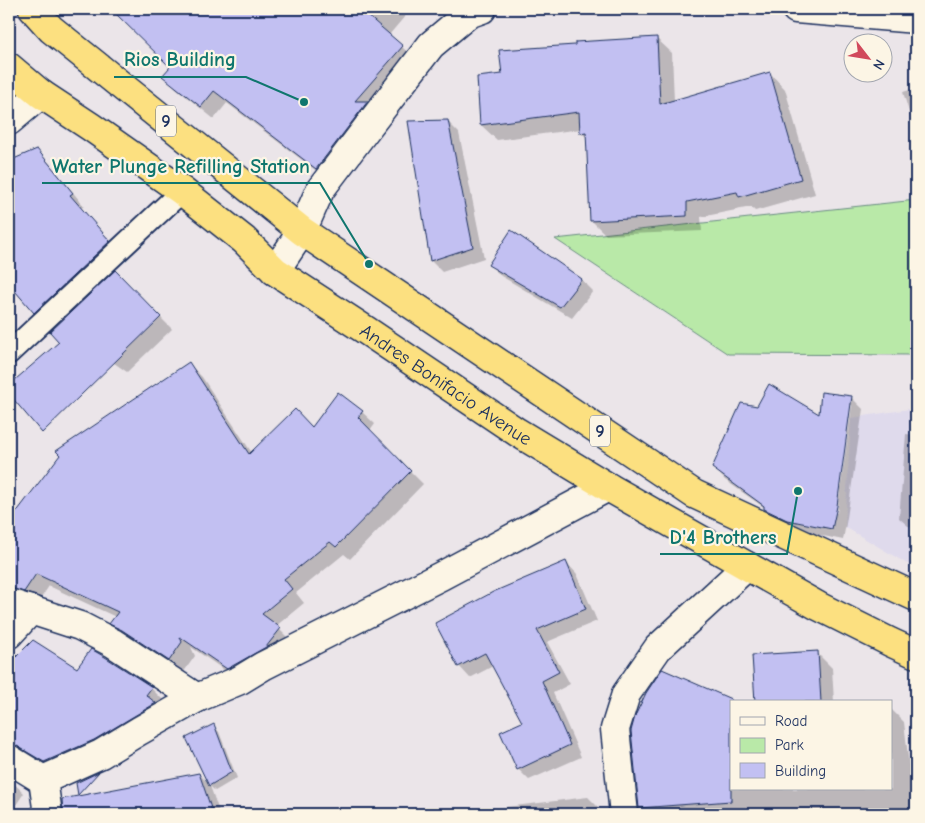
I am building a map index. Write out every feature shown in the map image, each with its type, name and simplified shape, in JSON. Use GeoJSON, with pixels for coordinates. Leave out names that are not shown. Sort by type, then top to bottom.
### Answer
{"type":"FeatureCollection","features":[{"type":"Feature","properties":{"kind":"highway","name":"9"},"geometry":{"type":"LineString","coordinates":[[33,9],[51,29],[302,231],[694,494],[916,597]]}},
{"type":"Feature","properties":{"kind":"highway","name":"Andres Bonifacio Avenue"},"geometry":{"type":"LineString","coordinates":[[9,67],[41,94],[182,191],[244,240],[275,271],[517,432],[608,487],[818,606],[916,654]]}},
{"type":"Feature","properties":{"kind":"street"},"geometry":{"type":"LineString","coordinates":[[275,271],[302,231],[320,190],[431,45],[468,14],[482,9]]}},
{"type":"Feature","properties":{"kind":"street"},"geometry":{"type":"LineString","coordinates":[[796,9],[916,19]]}},
{"type":"Feature","properties":{"kind":"street"},"geometry":{"type":"LineString","coordinates":[[9,121],[41,94]]}},
{"type":"Feature","properties":{"kind":"street"},"geometry":{"type":"LineString","coordinates":[[43,780],[101,754],[197,698],[240,680],[263,666],[442,576],[608,487]]}},
{"type":"Feature","properties":{"kind":"street"},"geometry":{"type":"LineString","coordinates":[[624,814],[615,729],[626,694],[658,648],[747,566]]}},
{"type":"Feature","properties":{"kind":"street"},"geometry":{"type":"LineString","coordinates":[[9,634],[20,606],[80,626],[113,643],[197,698]]}},
{"type":"Feature","properties":{"kind":"street"},"geometry":{"type":"LineString","coordinates":[[9,759],[43,780],[48,814]]}},
{"type":"Feature","properties":{"kind":"lane"},"geometry":{"type":"LineString","coordinates":[[9,353],[182,191]]}},
{"type":"Feature","properties":{"kind":"shaded area"},"geometry":{"type":"Polygon","coordinates":[[[916,408],[916,569],[845,527],[851,418],[916,408]]]}},
{"type":"Feature","properties":{"kind":"green space"},"geometry":{"type":"Polygon","coordinates":[[[916,200],[916,355],[728,354],[555,239],[916,200]]]}},
{"type":"Feature","properties":{"kind":"building"},"geometry":{"type":"Polygon","coordinates":[[[111,9],[360,9],[403,46],[355,101],[368,101],[316,169],[214,91],[201,107],[162,76],[170,67],[111,9]]]}},
{"type":"Feature","properties":{"kind":"building"},"geometry":{"type":"Polygon","coordinates":[[[657,37],[660,104],[770,72],[801,179],[739,197],[737,192],[687,202],[687,216],[590,221],[586,132],[580,133],[579,112],[480,125],[477,77],[502,74],[499,50],[575,45],[575,42],[657,37]]]}},
{"type":"Feature","properties":{"kind":"building"},"geometry":{"type":"Polygon","coordinates":[[[448,120],[473,247],[430,261],[408,121],[448,120]]]}},
{"type":"Feature","properties":{"kind":"building"},"geometry":{"type":"Polygon","coordinates":[[[37,149],[73,193],[70,195],[110,241],[34,313],[9,284],[9,161],[37,149]]]}},
{"type":"Feature","properties":{"kind":"building"},"geometry":{"type":"Polygon","coordinates":[[[511,230],[582,279],[560,307],[488,265],[511,230]]]}},
{"type":"Feature","properties":{"kind":"building"},"geometry":{"type":"Polygon","coordinates":[[[115,270],[161,317],[42,433],[9,394],[9,385],[59,342],[50,332],[115,270]]]}},
{"type":"Feature","properties":{"kind":"building"},"geometry":{"type":"Polygon","coordinates":[[[189,362],[249,454],[295,409],[312,427],[338,392],[363,411],[358,417],[411,471],[336,547],[330,542],[284,579],[292,589],[262,614],[281,628],[266,647],[227,669],[180,637],[182,642],[169,661],[122,630],[109,624],[118,612],[36,574],[24,592],[9,588],[9,522],[60,455],[56,451],[189,362]]]}},
{"type":"Feature","properties":{"kind":"building"},"geometry":{"type":"Polygon","coordinates":[[[769,384],[819,414],[821,392],[852,396],[837,506],[832,529],[787,520],[764,509],[764,506],[712,468],[741,403],[757,406],[769,384]]]}},
{"type":"Feature","properties":{"kind":"building"},"geometry":{"type":"Polygon","coordinates":[[[566,561],[586,609],[537,630],[559,672],[542,681],[570,745],[517,770],[500,732],[522,722],[485,653],[458,667],[435,623],[493,592],[566,561]]]}},
{"type":"Feature","properties":{"kind":"building"},"geometry":{"type":"Polygon","coordinates":[[[33,640],[77,668],[91,649],[152,687],[146,695],[156,703],[94,740],[44,762],[9,743],[9,664],[33,640]]]}},
{"type":"Feature","properties":{"kind":"building"},"geometry":{"type":"Polygon","coordinates":[[[818,651],[821,700],[755,700],[752,655],[818,651]]]}},
{"type":"Feature","properties":{"kind":"building"},"geometry":{"type":"Polygon","coordinates":[[[662,669],[731,699],[731,801],[639,808],[631,731],[635,716],[646,693],[662,669]]]}},
{"type":"Feature","properties":{"kind":"building"},"geometry":{"type":"Polygon","coordinates":[[[214,724],[232,772],[209,786],[186,738],[214,724]]]}},
{"type":"Feature","properties":{"kind":"building"},"geometry":{"type":"Polygon","coordinates":[[[99,772],[78,795],[76,783],[99,772]]]}},
{"type":"Feature","properties":{"kind":"building"},"geometry":{"type":"Polygon","coordinates":[[[199,773],[213,814],[63,814],[62,799],[199,773]]]}},
{"type":"Feature","properties":{"kind":"place","name":"Rios Building"},"geometry":{"type":"Point","coordinates":[304,102]}},
{"type":"Feature","properties":{"kind":"place","name":"Water Plunge Refilling Station"},"geometry":{"type":"Point","coordinates":[369,264]}},
{"type":"Feature","properties":{"kind":"place","name":"D'4 Brothers"},"geometry":{"type":"Point","coordinates":[798,491]}}]}
